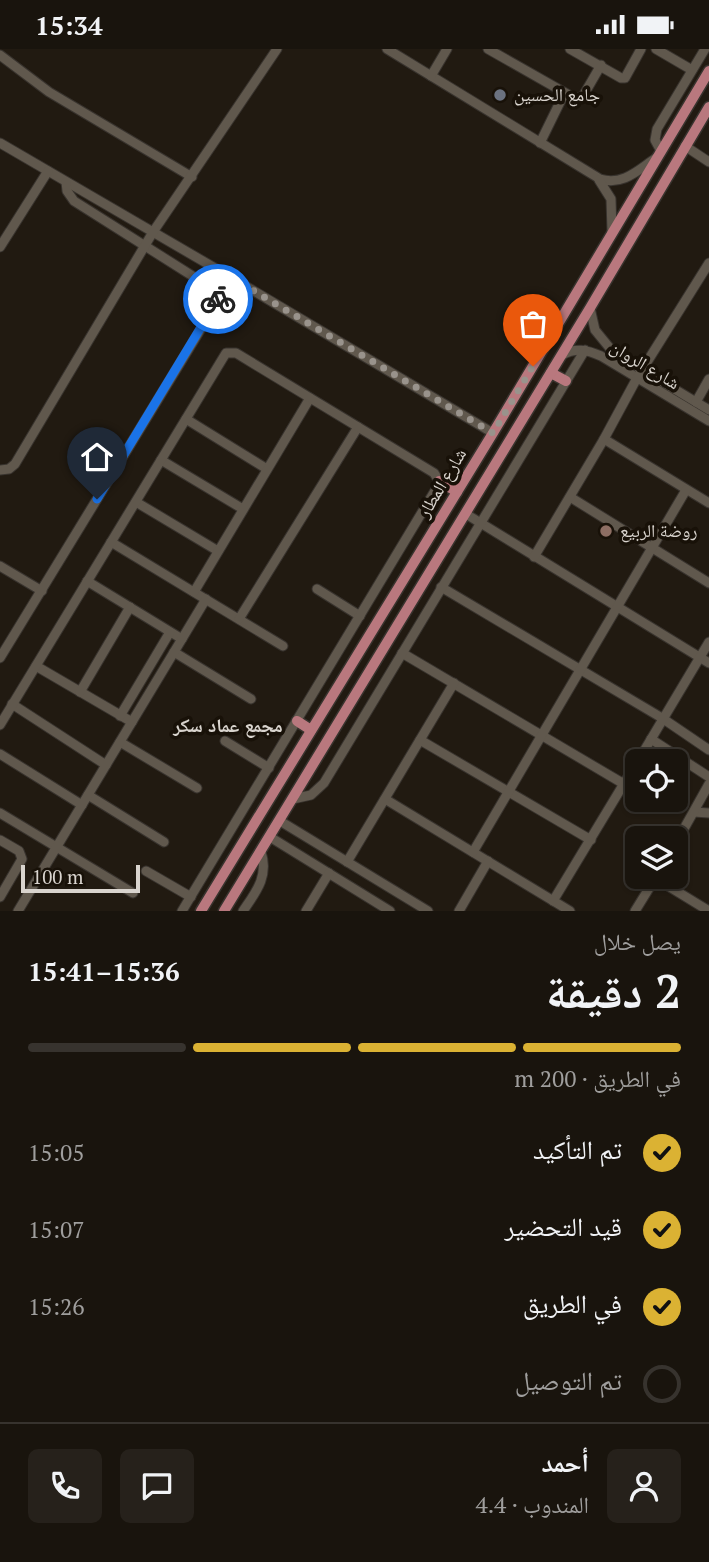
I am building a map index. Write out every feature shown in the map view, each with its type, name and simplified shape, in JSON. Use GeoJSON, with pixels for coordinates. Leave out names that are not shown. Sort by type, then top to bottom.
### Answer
{"type":"FeatureCollection","features":[{"type":"Feature","properties":{"kind":"main road","name":"شارع المطار"},"geometry":{"type":"LineString","coordinates":[[201,911],[493,433],[709,71]]}},
{"type":"Feature","properties":{"kind":"main road","name":"شارع المطار"},"geometry":{"type":"LineString","coordinates":[[224,911],[562,355],[709,107]]}},
{"type":"Feature","properties":{"kind":"main road"},"geometry":{"type":"LineString","coordinates":[[551,373],[566,381]]}},
{"type":"Feature","properties":{"kind":"main road"},"geometry":{"type":"LineString","coordinates":[[439,481],[457,492]]}},
{"type":"Feature","properties":{"kind":"main road"},"geometry":{"type":"LineString","coordinates":[[297,721],[312,730]]}},
{"type":"Feature","properties":{"kind":"street"},"geometry":{"type":"LineString","coordinates":[[0,470],[9,470],[15,464],[153,232],[277,49]]}},
{"type":"Feature","properties":{"kind":"street"},"geometry":{"type":"LineString","coordinates":[[387,49],[595,176],[611,181],[623,180],[659,154],[655,140],[657,129],[705,49]]}},
{"type":"Feature","properties":{"kind":"street"},"geometry":{"type":"LineString","coordinates":[[431,76],[447,49]]}},
{"type":"Feature","properties":{"kind":"street"},"geometry":{"type":"LineString","coordinates":[[570,49],[621,78],[625,78],[641,49]]}},
{"type":"Feature","properties":{"kind":"street"},"geometry":{"type":"LineString","coordinates":[[656,49],[692,70]]}},
{"type":"Feature","properties":{"kind":"street"},"geometry":{"type":"LineString","coordinates":[[491,50],[576,99],[583,96],[601,65]]}},
{"type":"Feature","properties":{"kind":"street"},"geometry":{"type":"LineString","coordinates":[[0,55],[49,92],[192,177]]}},
{"type":"Feature","properties":{"kind":"street"},"geometry":{"type":"LineString","coordinates":[[540,142],[564,94]]}},
{"type":"Feature","properties":{"kind":"street"},"geometry":{"type":"LineString","coordinates":[[0,143],[493,433]]}},
{"type":"Feature","properties":{"kind":"street"},"geometry":{"type":"LineString","coordinates":[[685,146],[709,162]]}},
{"type":"Feature","properties":{"kind":"street"},"geometry":{"type":"LineString","coordinates":[[0,245],[48,171]]}},
{"type":"Feature","properties":{"kind":"street"},"geometry":{"type":"LineString","coordinates":[[595,176],[611,199],[612,232]]}},
{"type":"Feature","properties":{"kind":"street"},"geometry":{"type":"LineString","coordinates":[[66,182],[67,191],[74,201],[221,294]]}},
{"type":"Feature","properties":{"kind":"street"},"geometry":{"type":"LineString","coordinates":[[534,557],[640,374],[709,263]]}},
{"type":"Feature","properties":{"kind":"street"},"geometry":{"type":"LineString","coordinates":[[1,655],[232,278]]}},
{"type":"Feature","properties":{"kind":"street","name":"شارع الروان"},"geometry":{"type":"LineString","coordinates":[[590,308],[595,330],[606,345],[640,374],[709,421]]}},
{"type":"Feature","properties":{"kind":"street","name":"شارع الروان"},"geometry":{"type":"LineString","coordinates":[[562,355],[570,350],[585,350],[640,374],[709,410]]}},
{"type":"Feature","properties":{"kind":"street"},"geometry":{"type":"LineString","coordinates":[[293,799],[305,797],[320,787],[585,350]]}},
{"type":"Feature","properties":{"kind":"street"},"geometry":{"type":"LineString","coordinates":[[0,725],[222,356],[228,352],[236,353],[434,474],[439,481],[183,911]]}},
{"type":"Feature","properties":{"kind":"street"},"geometry":{"type":"LineString","coordinates":[[696,402],[709,379]]}},
{"type":"Feature","properties":{"kind":"street"},"geometry":{"type":"LineString","coordinates":[[194,592],[310,398]]}},
{"type":"Feature","properties":{"kind":"street"},"geometry":{"type":"LineString","coordinates":[[186,419],[267,469]]}},
{"type":"Feature","properties":{"kind":"street"},"geometry":{"type":"LineString","coordinates":[[239,619],[358,427]]}},
{"type":"Feature","properties":{"kind":"street"},"geometry":{"type":"LineString","coordinates":[[604,439],[709,503]]}},
{"type":"Feature","properties":{"kind":"street"},"geometry":{"type":"LineString","coordinates":[[161,460],[243,509]]}},
{"type":"Feature","properties":{"kind":"street"},"geometry":{"type":"LineString","coordinates":[[473,852],[686,489]]}},
{"type":"Feature","properties":{"kind":"street"},"geometry":{"type":"LineString","coordinates":[[570,496],[709,583]]}},
{"type":"Feature","properties":{"kind":"street"},"geometry":{"type":"LineString","coordinates":[[136,502],[218,551]]}},
{"type":"Feature","properties":{"kind":"street"},"geometry":{"type":"LineString","coordinates":[[466,514],[709,663]]}},
{"type":"Feature","properties":{"kind":"street"},"geometry":{"type":"LineString","coordinates":[[111,542],[283,646]]}},
{"type":"Feature","properties":{"kind":"street"},"geometry":{"type":"LineString","coordinates":[[0,566],[42,591]]}},
{"type":"Feature","properties":{"kind":"street"},"geometry":{"type":"LineString","coordinates":[[87,582],[182,639]]}},
{"type":"Feature","properties":{"kind":"street"},"geometry":{"type":"LineString","coordinates":[[441,587],[662,718],[709,750]]}},
{"type":"Feature","properties":{"kind":"street"},"geometry":{"type":"LineString","coordinates":[[317,589],[360,616]]}},
{"type":"Feature","properties":{"kind":"street"},"geometry":{"type":"LineString","coordinates":[[18,911],[206,599]]}},
{"type":"Feature","properties":{"kind":"street"},"geometry":{"type":"LineString","coordinates":[[80,692],[130,607]]}},
{"type":"Feature","properties":{"kind":"street"},"geometry":{"type":"LineString","coordinates":[[120,716],[170,632]]}},
{"type":"Feature","properties":{"kind":"street"},"geometry":{"type":"LineString","coordinates":[[645,749],[709,642]]}},
{"type":"Feature","properties":{"kind":"street"},"geometry":{"type":"LineString","coordinates":[[174,652],[251,699]]}},
{"type":"Feature","properties":{"kind":"street"},"geometry":{"type":"LineString","coordinates":[[402,653],[624,784],[553,901]]}},
{"type":"Feature","properties":{"kind":"street"},"geometry":{"type":"LineString","coordinates":[[36,666],[132,722]]}},
{"type":"Feature","properties":{"kind":"street"},"geometry":{"type":"LineString","coordinates":[[348,862],[454,683]]}},
{"type":"Feature","properties":{"kind":"street"},"geometry":{"type":"LineString","coordinates":[[12,704],[106,765]]}},
{"type":"Feature","properties":{"kind":"street"},"geometry":{"type":"LineString","coordinates":[[651,739],[707,774],[709,778]]}},
{"type":"Feature","properties":{"kind":"street"},"geometry":{"type":"LineString","coordinates":[[420,740],[591,840]]}},
{"type":"Feature","properties":{"kind":"street"},"geometry":{"type":"LineString","coordinates":[[225,741],[269,768]]}},
{"type":"Feature","properties":{"kind":"street"},"geometry":{"type":"LineString","coordinates":[[120,742],[197,788]]}},
{"type":"Feature","properties":{"kind":"street"},"geometry":{"type":"LineString","coordinates":[[0,754],[82,805]]}},
{"type":"Feature","properties":{"kind":"street"},"geometry":{"type":"LineString","coordinates":[[686,826],[709,784]]}},
{"type":"Feature","properties":{"kind":"street"},"geometry":{"type":"LineString","coordinates":[[88,795],[164,842]]}},
{"type":"Feature","properties":{"kind":"street"},"geometry":{"type":"LineString","coordinates":[[385,799],[570,911]]}},
{"type":"Feature","properties":{"kind":"street"},"geometry":{"type":"LineString","coordinates":[[694,812],[709,813]]}},
{"type":"Feature","properties":{"kind":"street"},"geometry":{"type":"LineString","coordinates":[[0,813],[133,893]]}},
{"type":"Feature","properties":{"kind":"street"},"geometry":{"type":"LineString","coordinates":[[280,821],[428,911]]}},
{"type":"Feature","properties":{"kind":"street"},"geometry":{"type":"LineString","coordinates":[[270,837],[390,911]]}},
{"type":"Feature","properties":{"kind":"street"},"geometry":{"type":"LineString","coordinates":[[298,854],[294,849],[295,842],[300,837],[309,838]]}},
{"type":"Feature","properties":{"kind":"street"},"geometry":{"type":"LineString","coordinates":[[0,840],[19,851],[22,859],[0,897]]}},
{"type":"Feature","properties":{"kind":"street"},"geometry":{"type":"LineString","coordinates":[[243,911],[263,878],[264,860],[261,852]]}},
{"type":"Feature","properties":{"kind":"street"},"geometry":{"type":"LineString","coordinates":[[458,911],[488,861]]}},
{"type":"Feature","properties":{"kind":"street"},"geometry":{"type":"LineString","coordinates":[[146,871],[191,897]]}},
{"type":"Feature","properties":{"kind":"street"},"geometry":{"type":"LineString","coordinates":[[306,911],[329,873]]}},
{"type":"Feature","properties":{"kind":"street"},"geometry":{"type":"LineString","coordinates":[[635,911],[648,889]]}},
{"type":"Feature","properties":{"kind":"street"},"geometry":{"type":"LineString","coordinates":[[675,889],[707,907]]}},
{"type":"Feature","properties":{"kind":"way so far"},"geometry":{"type":"LineString","coordinates":[[218,299],[232,278],[493,433],[533,366]]}},
{"type":"Feature","properties":{"kind":"place","name":"جامع الحسين"},"geometry":{"type":"Point","coordinates":[500,95]}},
{"type":"Feature","properties":{"kind":"place","name":"روضة الربيع"},"geometry":{"type":"Point","coordinates":[606,531]}},
{"type":"Feature","properties":{"kind":"district","name":"مجمع عماد سكر"},"geometry":{"type":"Point","coordinates":[228,725]}},
{"type":"Feature","properties":{"kind":"route"},"geometry":{"type":"LineString","coordinates":[[97,499],[218,299]]}}]}
